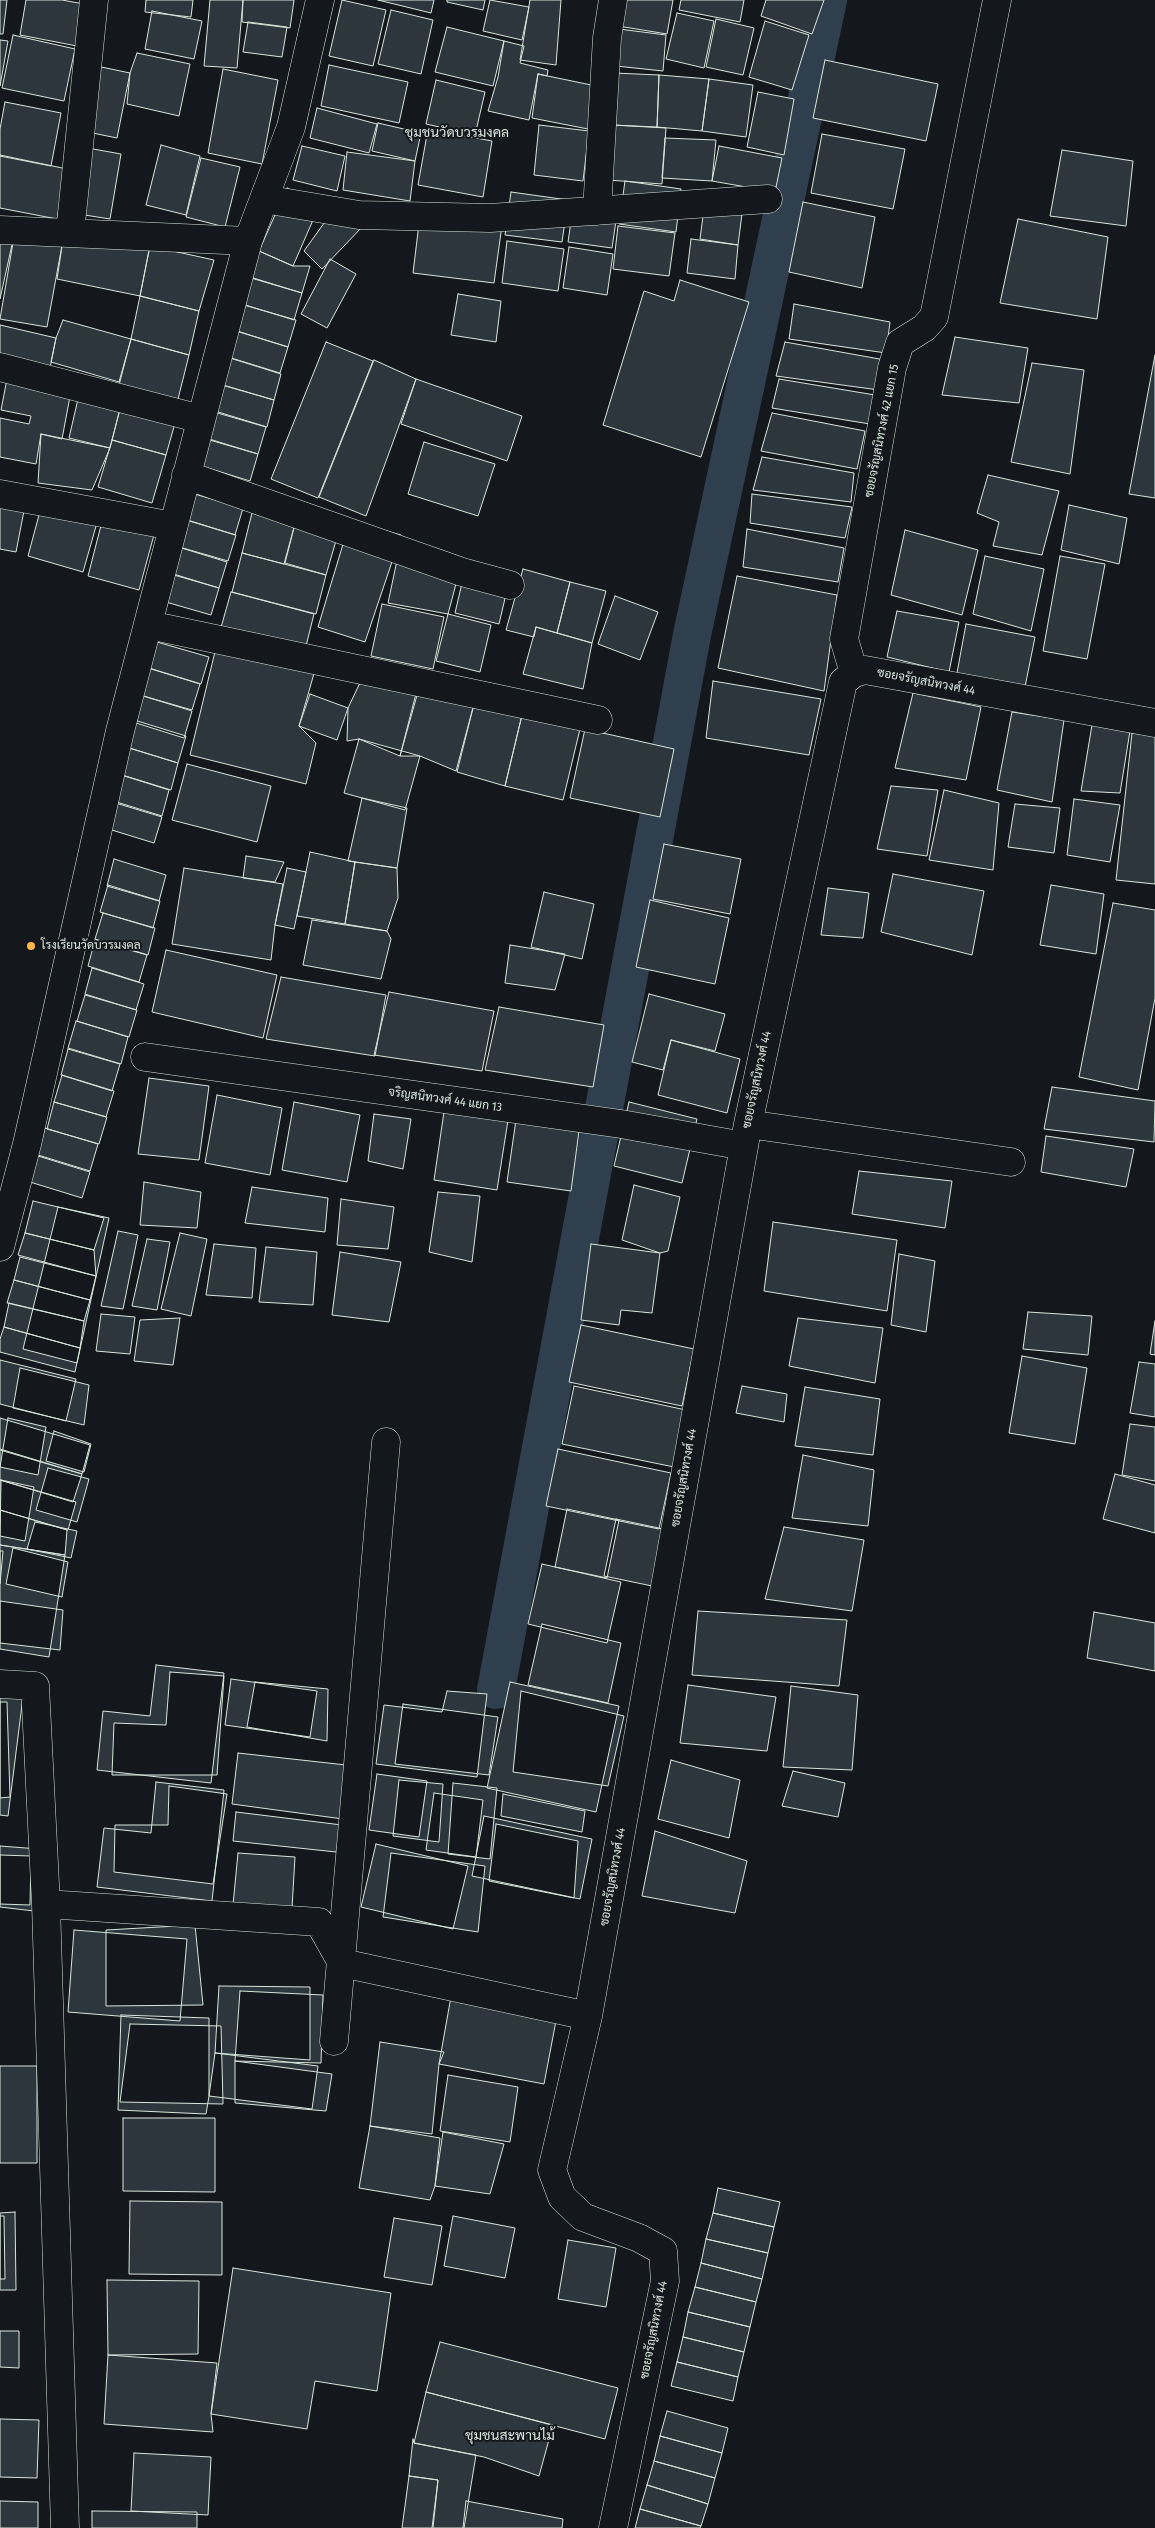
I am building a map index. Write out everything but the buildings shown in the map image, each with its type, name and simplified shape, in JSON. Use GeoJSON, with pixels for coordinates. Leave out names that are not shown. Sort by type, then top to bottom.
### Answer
{"type":"FeatureCollection","features":[{"type":"Feature","properties":{"kind":"street"},"geometry":{"type":"LineString","coordinates":[[70,233],[94,0]]}},
{"type":"Feature","properties":{"kind":"street"},"geometry":{"type":"LineString","coordinates":[[0,1247],[27,1144],[120,731],[248,241],[291,127],[320,0]]}},
{"type":"Feature","properties":{"kind":"street"},"geometry":{"type":"LineString","coordinates":[[597,211],[607,38],[613,0]]}},
{"type":"Feature","properties":{"kind":"street","name":"ซอยจรัญสนิทวงศ์ 42 แยก 15"},"geometry":{"type":"LineString","coordinates":[[854,673],[844,639],[892,368],[900,343],[924,328],[934,317],[997,0]]}},
{"type":"Feature","properties":{"kind":"street"},"geometry":{"type":"LineString","coordinates":[[264,198],[359,215],[490,218],[768,199]]}},
{"type":"Feature","properties":{"kind":"street"},"geometry":{"type":"LineString","coordinates":[[0,230],[248,241]]}},
{"type":"Feature","properties":{"kind":"street"},"geometry":{"type":"LineString","coordinates":[[0,367],[201,419]]}},
{"type":"Feature","properties":{"kind":"street"},"geometry":{"type":"LineString","coordinates":[[186,475],[462,572],[510,585]]}},
{"type":"Feature","properties":{"kind":"street"},"geometry":{"type":"LineString","coordinates":[[0,494],[174,526]]}},
{"type":"Feature","properties":{"kind":"street"},"geometry":{"type":"LineString","coordinates":[[149,624],[598,720]]}},
{"type":"Feature","properties":{"kind":"street","name":"ซอยจรัญสนิทวงศ์ 44"},"geometry":{"type":"LineString","coordinates":[[614,2528],[665,2281],[663,2251],[639,2238],[583,2217],[562,2197],[552,2170],[588,2016],[746,1135],[843,682],[854,673],[865,670],[1155,723]]}},
{"type":"Feature","properties":{"kind":"street","name":"จริญสนิทวงศ์ 44 แยก 13"},"geometry":{"type":"LineString","coordinates":[[145,1057],[593,1121],[1011,1162]]}},
{"type":"Feature","properties":{"kind":"street"},"geometry":{"type":"LineString","coordinates":[[334,2041],[386,1442]]}},
{"type":"Feature","properties":{"kind":"street"},"geometry":{"type":"LineString","coordinates":[[0,1684],[35,1686],[46,1904],[64,2528]]}},
{"type":"Feature","properties":{"kind":"street"},"geometry":{"type":"LineString","coordinates":[[46,1904],[318,1922],[342,1963],[588,2016]]}},
{"type":"Feature","properties":{"kind":"waterway"},"geometry":{"type":"LineString","coordinates":[[496,1690],[692,635],[828,0]]}},
{"type":"Feature","properties":{"kind":"place","name":"โรงเรียนวัดบวรมงคล"},"geometry":{"type":"Point","coordinates":[31,946]}},
{"type":"Feature","properties":{"kind":"district","name":"ชุมชนวัดบวรมงคล"},"geometry":{"type":"Point","coordinates":[457,133]}},
{"type":"Feature","properties":{"kind":"district","name":"ชุมชนสะพานไม้"},"geometry":{"type":"Point","coordinates":[510,2436]}}]}
